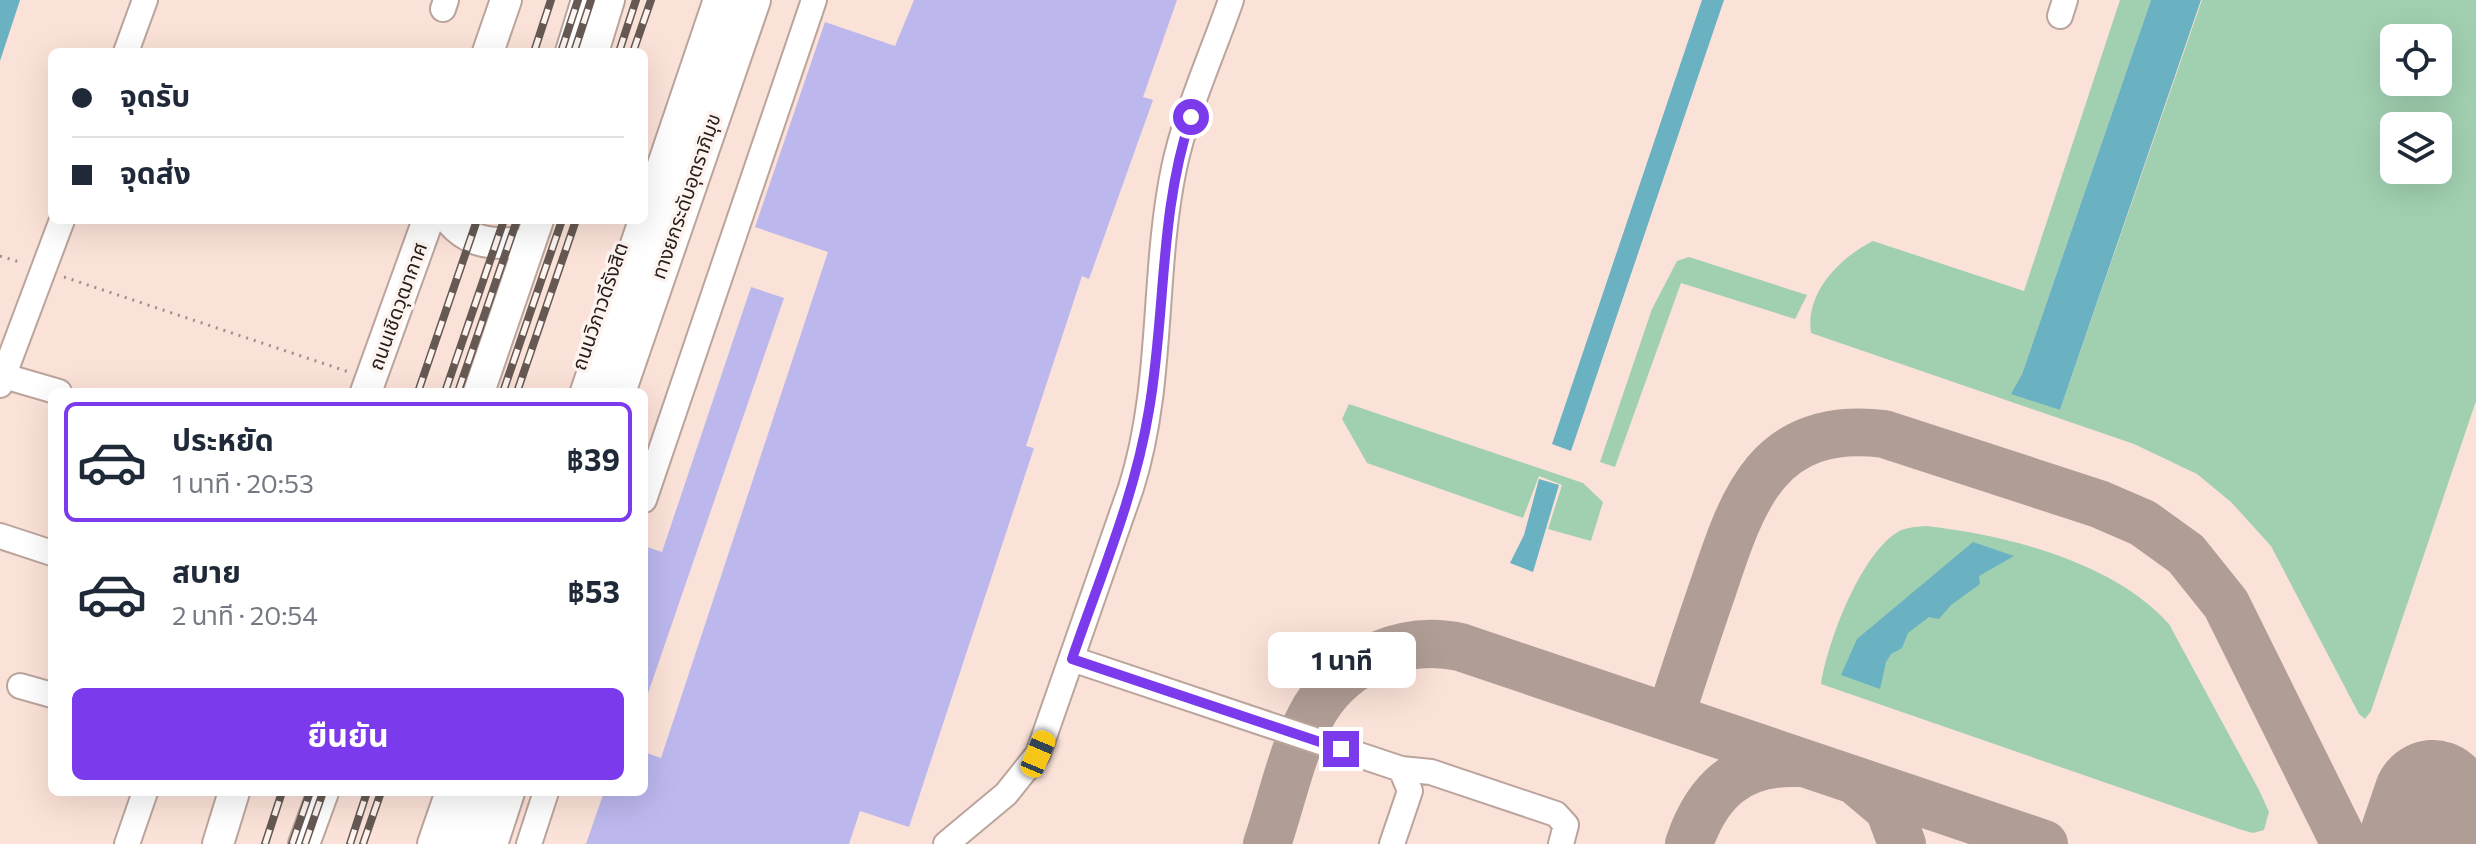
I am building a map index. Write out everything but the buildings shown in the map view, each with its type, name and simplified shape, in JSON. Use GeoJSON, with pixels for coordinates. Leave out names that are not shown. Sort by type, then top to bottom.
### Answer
{"type":"FeatureCollection","features":[{"type":"Feature","properties":{"kind":"highway"},"geometry":{"type":"LineString","coordinates":[[648,161],[703,0]]}},
{"type":"Feature","properties":{"kind":"highway","name":"ทางยกระดับอุตราภิมุข"},"geometry":{"type":"LineString","coordinates":[[648,215],[721,0]]}},
{"type":"Feature","properties":{"kind":"highway","name":"ทางยกระดับอุตราภิมุข"},"geometry":{"type":"LineString","coordinates":[[619,388],[753,0]]}},
{"type":"Feature","properties":{"kind":"highway"},"geometry":{"type":"LineString","coordinates":[[644,388],[777,0]]}},
{"type":"Feature","properties":{"kind":"highway","name":"ถนนวิภาวดีรังสิต"},"geometry":{"type":"LineString","coordinates":[[571,388],[627,224]]}},
{"type":"Feature","properties":{"kind":"highway","name":"ทางยกระดับอุตราภิมุข"},"geometry":{"type":"LineString","coordinates":[[589,388],[645,224]]}},
{"type":"Feature","properties":{"kind":"highway"},"geometry":{"type":"LineString","coordinates":[[417,844],[434,796]]}},
{"type":"Feature","properties":{"kind":"highway"},"geometry":{"type":"LineString","coordinates":[[435,844],[452,796]]}},
{"type":"Feature","properties":{"kind":"highway"},"geometry":{"type":"LineString","coordinates":[[464,844],[481,796]]}},
{"type":"Feature","properties":{"kind":"highway"},"geometry":{"type":"LineString","coordinates":[[490,844],[506,796]]}},
{"type":"Feature","properties":{"kind":"main road"},"geometry":{"type":"LineString","coordinates":[[489,48],[506,0]]}},
{"type":"Feature","properties":{"kind":"main road"},"geometry":{"type":"LineString","coordinates":[[572,48],[587,0]]}},
{"type":"Feature","properties":{"kind":"main road"},"geometry":{"type":"LineString","coordinates":[[594,48],[609,0]]}},
{"type":"Feature","properties":{"kind":"main road","name":"ถนนเชิดวุฒากาศ"},"geometry":{"type":"LineString","coordinates":[[357,382],[426,224]]}},
{"type":"Feature","properties":{"kind":"main road"},"geometry":{"type":"LineString","coordinates":[[454,224],[466,236],[490,244],[514,232]]}},
{"type":"Feature","properties":{"kind":"main road"},"geometry":{"type":"LineString","coordinates":[[480,388],[537,224]]}},
{"type":"Feature","properties":{"kind":"main road"},"geometry":{"type":"LineString","coordinates":[[462,388],[514,232]]}},
{"type":"Feature","properties":{"kind":"main road"},"geometry":{"type":"LineString","coordinates":[[218,844],[233,796]]}},
{"type":"Feature","properties":{"kind":"main road"},"geometry":{"type":"LineString","coordinates":[[304,844],[322,796]]}},
{"type":"Feature","properties":{"kind":"main road"},"geometry":{"type":"LineString","coordinates":[[324,844],[341,796]]}},
{"type":"Feature","properties":{"kind":"lane"},"geometry":{"type":"LineString","coordinates":[[127,48],[145,0]]}},
{"type":"Feature","properties":{"kind":"lane"},"geometry":{"type":"LineString","coordinates":[[648,488],[814,0]]}},
{"type":"Feature","properties":{"kind":"lane"},"geometry":{"type":"LineString","coordinates":[[946,844],[1006,794],[1029,767],[1045,738],[1139,461],[1154,378],[1175,168],[1231,0]]}},
{"type":"Feature","properties":{"kind":"lane"},"geometry":{"type":"LineString","coordinates":[[48,390],[2,380],[60,224]]}},
{"type":"Feature","properties":{"kind":"lane"},"geometry":{"type":"LineString","coordinates":[[0,536],[48,552]]}},
{"type":"Feature","properties":{"kind":"lane"},"geometry":{"type":"LineString","coordinates":[[1072,659],[1401,769],[1431,772],[1556,814],[1566,825],[1561,844]]}},
{"type":"Feature","properties":{"kind":"lane"},"geometry":{"type":"LineString","coordinates":[[20,686],[48,694]]}},
{"type":"Feature","properties":{"kind":"lane"},"geometry":{"type":"LineString","coordinates":[[1392,844],[1410,791],[1401,769]]}},
{"type":"Feature","properties":{"kind":"lane"},"geometry":{"type":"LineString","coordinates":[[127,844],[144,796]]}},
{"type":"Feature","properties":{"kind":"lane"},"geometry":{"type":"LineString","coordinates":[[529,844],[545,796]]}},
{"type":"Feature","properties":{"kind":"path"},"geometry":{"type":"LineString","coordinates":[[0,256],[310,358],[357,382]]}},
{"type":"Feature","properties":{"kind":"green space"},"geometry":{"type":"Polygon","coordinates":[[[2120,0],[2151,0],[2022,374],[2012,393],[2060,410],[2202,0],[2476,0],[2476,401],[2371,711],[2365,719],[2359,714],[2271,546],[2231,502],[2197,474],[2134,444],[1811,333],[1813,304],[1827,278],[1848,257],[1873,241],[2024,291],[2120,0]]]}},
{"type":"Feature","properties":{"kind":"green space"},"geometry":{"type":"Polygon","coordinates":[[[1689,257],[1807,295],[1795,319],[1681,283],[1615,467],[1600,462],[1652,309],[1677,261],[1689,257]]]}},
{"type":"Feature","properties":{"kind":"green space"},"geometry":{"type":"Polygon","coordinates":[[[1349,404],[1583,483],[1603,502],[1591,541],[1548,529],[1562,485],[1539,476],[1523,518],[1367,463],[1342,419],[1349,404]]]}},
{"type":"Feature","properties":{"kind":"green space"},"geometry":{"type":"Polygon","coordinates":[[[1926,526],[1990,536],[2057,555],[2089,568],[2146,602],[2169,624],[2259,790],[2269,812],[2264,830],[2253,833],[2242,830],[1821,684],[1838,624],[1870,561],[1896,533],[1926,526]]]}},
{"type":"Feature","properties":{"kind":"water"},"geometry":{"type":"Polygon","coordinates":[[[0,0],[20,0],[0,61],[0,0]]]}},
{"type":"Feature","properties":{"kind":"water"},"geometry":{"type":"Polygon","coordinates":[[[1702,0],[1724,0],[1571,451],[1552,444],[1702,0]]]}},
{"type":"Feature","properties":{"kind":"water"},"geometry":{"type":"Polygon","coordinates":[[[2151,0],[2201,0],[2060,410],[2011,394],[2022,374],[2151,0]]]}},
{"type":"Feature","properties":{"kind":"water"},"geometry":{"type":"Polygon","coordinates":[[[1539,479],[1559,485],[1533,572],[1510,563],[1524,535],[1539,479]]]}},
{"type":"Feature","properties":{"kind":"water"},"geometry":{"type":"Polygon","coordinates":[[[1973,542],[2014,556],[1979,576],[1980,584],[1951,605],[1939,619],[1929,617],[1908,633],[1902,648],[1891,654],[1886,662],[1880,689],[1841,675],[1857,639],[1973,542]]]}},
{"type":"Feature","properties":{"kind":"taxiway"},"geometry":{"type":"LineString","coordinates":[[1670,717],[1736,524],[1767,472],[1787,453],[1813,439],[1845,433],[1884,434],[2099,504],[2143,523],[2186,554],[2226,604],[2345,844]]}},
{"type":"Feature","properties":{"kind":"taxiway"},"geometry":{"type":"LineString","coordinates":[[1267,844],[1300,740],[1315,709],[1328,692],[1343,677],[1378,655],[1398,648],[1439,644],[1460,647],[2044,844]]}},
{"type":"Feature","properties":{"kind":"taxiway"},"geometry":{"type":"LineString","coordinates":[[1689,844],[1705,809],[1728,783],[1758,767],[1797,763]]}},
{"type":"Feature","properties":{"kind":"taxiway"},"geometry":{"type":"LineString","coordinates":[[1857,782],[1889,809],[1902,844]]}},
{"type":"Feature","properties":{"kind":"runway"},"geometry":{"type":"LineString","coordinates":[[2418,844],[2433,800]]}},
{"type":"Feature","properties":{"kind":"railway"},"geometry":{"type":"LineString","coordinates":[[535,48],[551,0]]}},
{"type":"Feature","properties":{"kind":"railway"},"geometry":{"type":"LineString","coordinates":[[562,48],[578,0]]}},
{"type":"Feature","properties":{"kind":"railway"},"geometry":{"type":"LineString","coordinates":[[575,48],[591,0]]}},
{"type":"Feature","properties":{"kind":"railway"},"geometry":{"type":"LineString","coordinates":[[620,48],[636,0]]}},
{"type":"Feature","properties":{"kind":"railway"},"geometry":{"type":"LineString","coordinates":[[634,48],[651,0]]}},
{"type":"Feature","properties":{"kind":"railway"},"geometry":{"type":"LineString","coordinates":[[419,388],[476,224]]}},
{"type":"Feature","properties":{"kind":"railway"},"geometry":{"type":"LineString","coordinates":[[446,388],[503,224]]}},
{"type":"Feature","properties":{"kind":"railway"},"geometry":{"type":"LineString","coordinates":[[459,388],[516,224]]}},
{"type":"Feature","properties":{"kind":"railway"},"geometry":{"type":"LineString","coordinates":[[504,388],[561,224]]}},
{"type":"Feature","properties":{"kind":"railway"},"geometry":{"type":"LineString","coordinates":[[518,388],[575,224]]}},
{"type":"Feature","properties":{"kind":"railway"},"geometry":{"type":"LineString","coordinates":[[265,844],[281,796]]}},
{"type":"Feature","properties":{"kind":"railway"},"geometry":{"type":"LineString","coordinates":[[292,844],[309,796]]}},
{"type":"Feature","properties":{"kind":"railway"},"geometry":{"type":"LineString","coordinates":[[305,844],[322,796]]}},
{"type":"Feature","properties":{"kind":"railway"},"geometry":{"type":"LineString","coordinates":[[350,844],[366,796]]}},
{"type":"Feature","properties":{"kind":"railway"},"geometry":{"type":"LineString","coordinates":[[363,844],[380,796]]}},
{"type":"Feature","properties":{"kind":"route"},"geometry":{"type":"LineString","coordinates":[[1191,117],[1172,181],[1154,378],[1139,461],[1072,659],[1341,749]]}}]}
